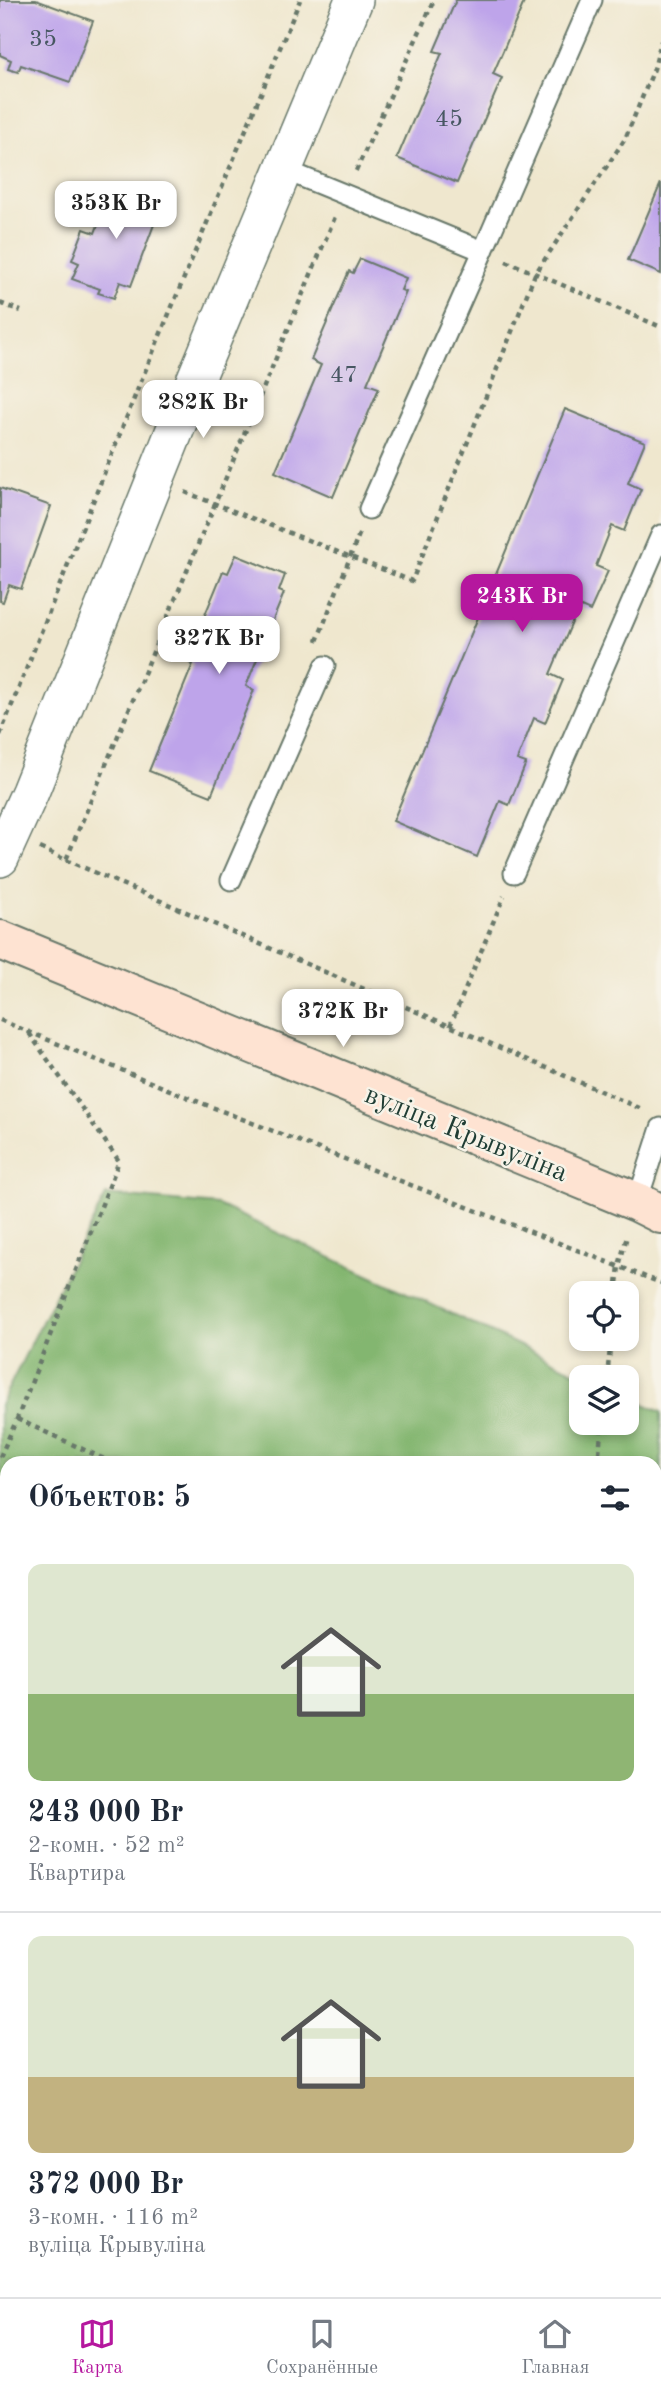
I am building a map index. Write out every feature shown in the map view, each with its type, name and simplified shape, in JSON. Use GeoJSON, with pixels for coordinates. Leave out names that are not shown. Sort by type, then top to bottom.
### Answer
{"type":"FeatureCollection","features":[{"type":"Feature","properties":{"kind":"main road","name":"вуліца Крывуліна"},"geometry":{"type":"LineString","coordinates":[[0,940],[649,1208]]}},
{"type":"Feature","properties":{"kind":"street"},"geometry":{"type":"LineString","coordinates":[[5,846],[30,792],[187,400],[354,0]]}},
{"type":"Feature","properties":{"kind":"lane"},"geometry":{"type":"LineString","coordinates":[[369,509],[592,0]]}},
{"type":"Feature","properties":{"kind":"lane"},"geometry":{"type":"LineString","coordinates":[[285,170],[483,251]]}},
{"type":"Feature","properties":{"kind":"lane"},"geometry":{"type":"LineString","coordinates":[[514,873],[661,536]]}},
{"type":"Feature","properties":{"kind":"lane"},"geometry":{"type":"LineString","coordinates":[[231,880],[325,666]]}},
{"type":"Feature","properties":{"kind":"lane"},"geometry":{"type":"LineString","coordinates":[[649,1208],[661,1128]]}},
{"type":"Feature","properties":{"kind":"path"},"geometry":{"type":"LineString","coordinates":[[0,735],[141,381],[300,0]]}},
{"type":"Feature","properties":{"kind":"path"},"geometry":{"type":"LineString","coordinates":[[66,860],[344,196],[434,0]]}},
{"type":"Feature","properties":{"kind":"path"},"geometry":{"type":"LineString","coordinates":[[483,251],[661,327]]}},
{"type":"Feature","properties":{"kind":"path"},"geometry":{"type":"LineString","coordinates":[[0,303],[21,311]]}},
{"type":"Feature","properties":{"kind":"path"},"geometry":{"type":"LineString","coordinates":[[325,666],[310,659],[369,509]]}},
{"type":"Feature","properties":{"kind":"path"},"geometry":{"type":"LineString","coordinates":[[5,846],[66,860],[649,1111]]}},
{"type":"Feature","properties":{"kind":"path"},"geometry":{"type":"LineString","coordinates":[[450,1026],[514,873]]}},
{"type":"Feature","properties":{"kind":"path"},"geometry":{"type":"LineString","coordinates":[[0,1020],[212,1107],[661,1283]]}},
{"type":"Feature","properties":{"kind":"path"},"geometry":{"type":"LineString","coordinates":[[0,1456],[18,1419],[120,1161],[29,1032]]}},
{"type":"Feature","properties":{"kind":"path"},"geometry":{"type":"LineString","coordinates":[[617,1281],[619,1266],[649,1208]]}},
{"type":"Feature","properties":{"kind":"path"},"geometry":{"type":"LineString","coordinates":[[18,1419],[98,1456]]}},
{"type":"Feature","properties":{"kind":"path"},"geometry":{"type":"LineString","coordinates":[[599,1456],[601,1435]]}},
{"type":"Feature","properties":{"kind":"green space"},"geometry":{"type":"Polygon","coordinates":[[[106,1195],[218,1205],[569,1369],[569,1435],[639,1435],[639,1402],[661,1412],[661,1456],[0,1456],[0,1405],[106,1195]]]}},
{"type":"Feature","properties":{"kind":"building"},"geometry":{"type":"Polygon","coordinates":[[[0,0],[36,0],[93,21],[70,82],[21,65],[18,72],[8,69],[11,60],[0,55],[0,0]]]}},
{"type":"Feature","properties":{"kind":"building"},"geometry":{"type":"Polygon","coordinates":[[[456,0],[525,0],[493,74],[502,78],[457,183],[397,158],[442,53],[434,51],[456,0]]]}},
{"type":"Feature","properties":{"kind":"building"},"geometry":{"type":"Polygon","coordinates":[[[661,183],[661,274],[628,260],[661,183]]]}},
{"type":"Feature","properties":{"kind":"building"},"geometry":{"type":"Polygon","coordinates":[[[105,188],[120,194],[122,188],[162,203],[131,286],[120,282],[114,298],[98,293],[100,289],[72,279],[79,263],[72,260],[84,229],[95,233],[100,220],[94,218],[105,188]]]}},
{"type":"Feature","properties":{"kind":"building"},"geometry":{"type":"Polygon","coordinates":[[[360,259],[406,278],[401,290],[406,292],[367,384],[379,388],[333,497],[275,472],[321,365],[311,360],[349,271],[353,273],[360,259]]]}},
{"type":"Feature","properties":{"kind":"building"},"geometry":{"type":"Polygon","coordinates":[[[565,409],[645,442],[628,483],[641,489],[624,531],[612,526],[596,566],[608,571],[590,611],[579,606],[550,674],[563,680],[545,723],[534,718],[517,760],[526,763],[509,805],[500,801],[477,857],[393,821],[565,409]]]}},
{"type":"Feature","properties":{"kind":"building"},"geometry":{"type":"Polygon","coordinates":[[[0,488],[51,506],[21,589],[9,585],[3,602],[0,601],[0,488]]]}},
{"type":"Feature","properties":{"kind":"building"},"geometry":{"type":"Polygon","coordinates":[[[236,555],[285,575],[279,591],[284,593],[246,686],[254,690],[211,796],[149,771],[193,664],[186,661],[223,571],[228,573],[236,555]]]}}]}
